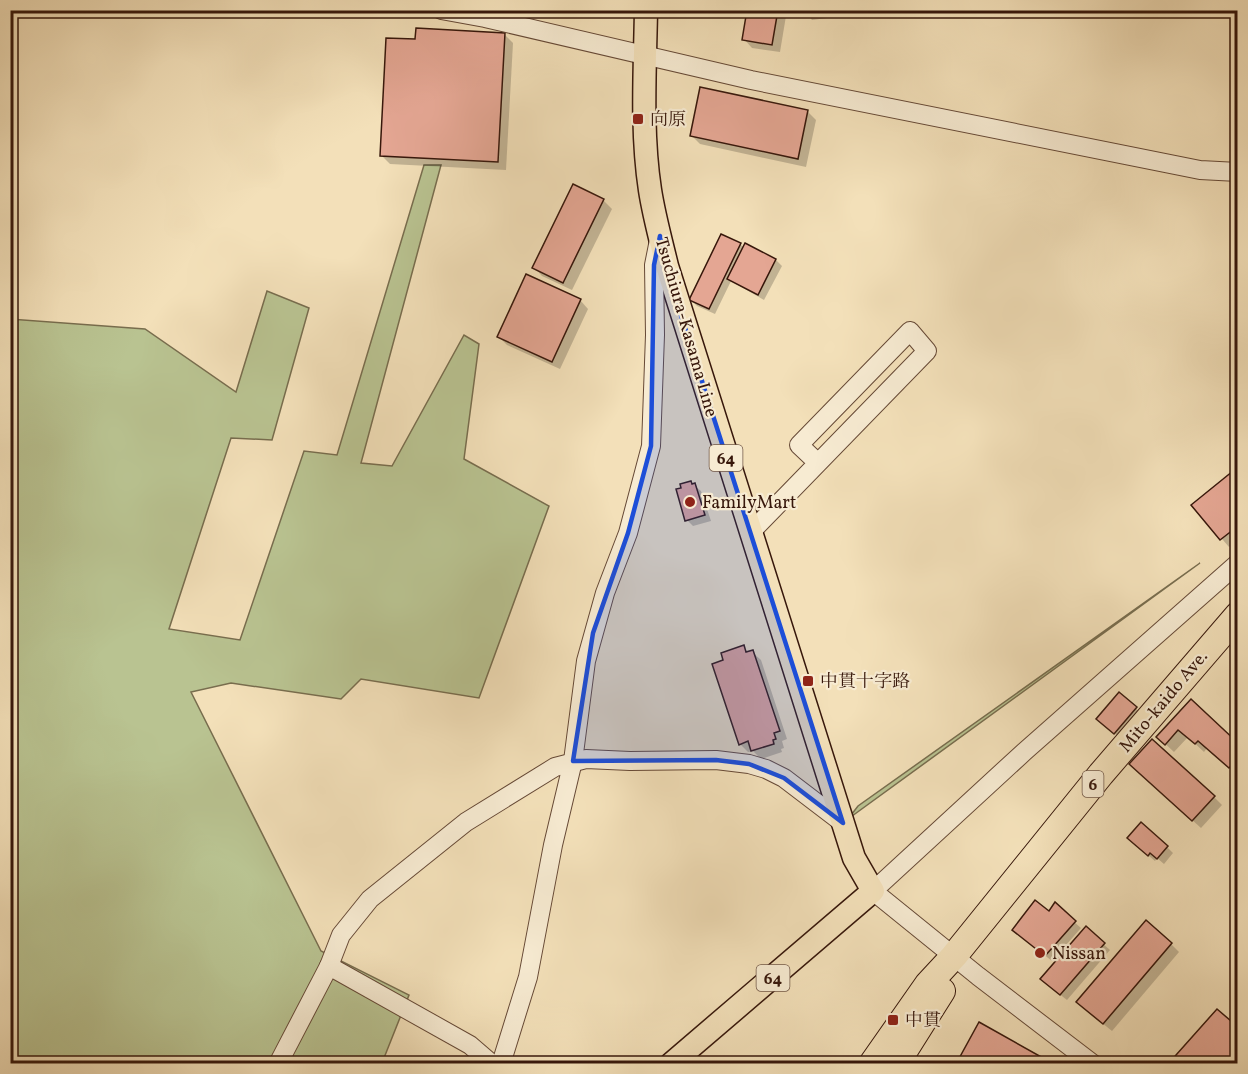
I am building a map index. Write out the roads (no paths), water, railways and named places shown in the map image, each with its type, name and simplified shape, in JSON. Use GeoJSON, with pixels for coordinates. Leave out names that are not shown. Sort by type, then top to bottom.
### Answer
{"type":"FeatureCollection","features":[{"type":"Feature","properties":{"kind":"highway","name":"Mito-kaido Ave."},"geometry":{"type":"LineString","coordinates":[[872,1064],[928,984],[954,956],[1108,765],[1238,615]]}},
{"type":"Feature","properties":{"kind":"highway","name":"Mito-kaido Ave."},"geometry":{"type":"LineString","coordinates":[[896,1064],[942,993],[954,956]]}},
{"type":"Feature","properties":{"kind":"main road","name":"Tsuchiura-Kasama Line"},"geometry":{"type":"LineString","coordinates":[[646,10],[644,56],[646,156],[660,236],[680,309],[750,534],[854,858],[873,891]]}},
{"type":"Feature","properties":{"kind":"main road","name":"64"},"geometry":{"type":"LineString","coordinates":[[671,1064],[873,891]]}},
{"type":"Feature","properties":{"kind":"street"},"geometry":{"type":"LineString","coordinates":[[441,10],[485,18],[751,80],[1200,170],[1238,172]]}},
{"type":"Feature","properties":{"kind":"street"},"geometry":{"type":"LineString","coordinates":[[501,1064],[528,977],[553,845],[573,761],[586,661],[605,593],[628,533],[651,446],[655,335],[654,265],[660,236]]}},
{"type":"Feature","properties":{"kind":"street"},"geometry":{"type":"LineString","coordinates":[[750,534],[818,464],[927,351],[910,331],[800,445],[818,464]]}},
{"type":"Feature","properties":{"kind":"street"},"geometry":{"type":"LineString","coordinates":[[1093,1064],[873,891],[1024,752],[1238,563]]}},
{"type":"Feature","properties":{"kind":"street"},"geometry":{"type":"LineString","coordinates":[[278,1064],[329,966],[341,935],[370,899],[466,822],[555,767],[586,759],[716,760],[749,764],[784,778],[843,823]]}},
{"type":"Feature","properties":{"kind":"street"},"geometry":{"type":"LineString","coordinates":[[329,966],[470,1045],[492,1064]]}},
{"type":"Feature","properties":{"kind":"place","name":"向原"},"geometry":{"type":"Point","coordinates":[638,119]}},
{"type":"Feature","properties":{"kind":"place","name":"FamilyMart"},"geometry":{"type":"Point","coordinates":[690,502]}},
{"type":"Feature","properties":{"kind":"place","name":"中貫十字路"},"geometry":{"type":"Point","coordinates":[808,681]}},
{"type":"Feature","properties":{"kind":"place","name":"Nissan"},"geometry":{"type":"Point","coordinates":[1040,953]}},
{"type":"Feature","properties":{"kind":"place","name":"中貫"},"geometry":{"type":"Point","coordinates":[893,1020]}}]}
